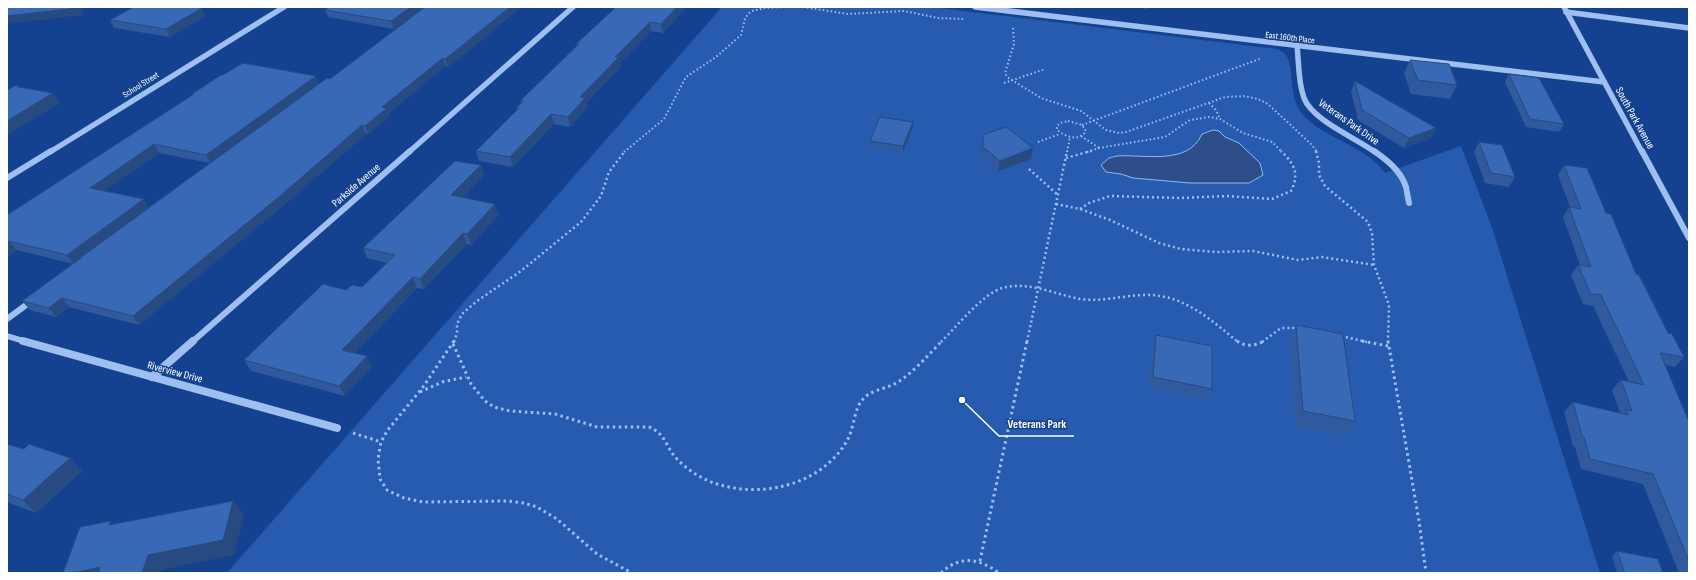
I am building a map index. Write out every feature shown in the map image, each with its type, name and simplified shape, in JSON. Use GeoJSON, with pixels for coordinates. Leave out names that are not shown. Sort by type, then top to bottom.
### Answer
{"type":"FeatureCollection","features":[{"type":"Feature","properties":{"kind":"street","name":"School Street"},"geometry":{"type":"LineString","coordinates":[[7,178],[284,7]]}},
{"type":"Feature","properties":{"kind":"street","name":"Parkside Avenue"},"geometry":{"type":"LineString","coordinates":[[152,377],[573,7]]}},
{"type":"Feature","properties":{"kind":"street","name":"East 160th Place"},"geometry":{"type":"LineString","coordinates":[[975,7],[1604,82]]}},
{"type":"Feature","properties":{"kind":"street"},"geometry":{"type":"LineString","coordinates":[[1565,9],[1689,28]]}},
{"type":"Feature","properties":{"kind":"street","name":"South Park Avenue"},"geometry":{"type":"LineString","coordinates":[[1565,9],[1689,238]]}},
{"type":"Feature","properties":{"kind":"street","name":"Veterans Park Drive"},"geometry":{"type":"LineString","coordinates":[[1297,46],[1303,91],[1307,104],[1320,116],[1388,162],[1405,184],[1409,203]]}},
{"type":"Feature","properties":{"kind":"street"},"geometry":{"type":"LineString","coordinates":[[7,319],[39,295]]}},
{"type":"Feature","properties":{"kind":"street","name":"Riverview Drive"},"geometry":{"type":"LineString","coordinates":[[7,336],[337,428]]}},
{"type":"Feature","properties":{"kind":"path"},"geometry":{"type":"LineString","coordinates":[[632,573],[620,568],[596,553],[550,512],[536,506],[522,502],[508,501],[423,502],[404,498],[387,490],[380,479],[378,459],[381,442],[387,431],[418,394],[453,344],[462,314],[477,301],[521,271],[581,222],[601,196],[609,172],[618,158],[625,150],[664,119],[670,112],[675,97],[686,77],[716,57],[741,35],[745,18],[748,14],[752,11],[765,8],[784,7]]}},
{"type":"Feature","properties":{"kind":"path"},"geometry":{"type":"LineString","coordinates":[[803,7],[848,14],[904,11],[938,18],[966,19]]}},
{"type":"Feature","properties":{"kind":"path"},"geometry":{"type":"LineString","coordinates":[[1009,25],[1015,31],[1011,59],[1005,73],[1040,98],[1082,111],[1106,130],[1119,133],[1126,132],[1225,97],[1238,96],[1250,97],[1264,101],[1312,145],[1317,152],[1319,175],[1325,186],[1368,222],[1372,233],[1374,265],[1389,305],[1388,346],[1419,521],[1426,573]]}},
{"type":"Feature","properties":{"kind":"path"},"geometry":{"type":"LineString","coordinates":[[1060,134],[1057,130],[1057,126],[1060,123],[1068,121],[1082,125],[1265,57]]}},
{"type":"Feature","properties":{"kind":"path"},"geometry":{"type":"LineString","coordinates":[[1004,83],[1045,69]]}},
{"type":"Feature","properties":{"kind":"path"},"geometry":{"type":"LineString","coordinates":[[1209,103],[1216,110],[1220,119]]}},
{"type":"Feature","properties":{"kind":"path"},"geometry":{"type":"LineString","coordinates":[[1066,158],[1099,148],[1165,137],[1190,120],[1209,117],[1220,119],[1243,133],[1272,142],[1290,160],[1295,169],[1295,182],[1291,191],[1272,199],[1227,196],[1181,198],[1110,196],[1089,203],[1080,209]]}},
{"type":"Feature","properties":{"kind":"path"},"geometry":{"type":"LineString","coordinates":[[1081,136],[1086,131],[1082,125]]}},
{"type":"Feature","properties":{"kind":"path"},"geometry":{"type":"LineString","coordinates":[[1038,142],[1060,134],[1070,137],[1081,136],[1099,148]]}},
{"type":"Feature","properties":{"kind":"path"},"geometry":{"type":"LineString","coordinates":[[980,561],[1070,137]]}},
{"type":"Feature","properties":{"kind":"path"},"geometry":{"type":"LineString","coordinates":[[1029,169],[1058,195]]}},
{"type":"Feature","properties":{"kind":"path"},"geometry":{"type":"LineString","coordinates":[[1056,204],[1080,209],[1110,220],[1159,243],[1181,249],[1216,252],[1252,251],[1298,260],[1322,257],[1374,265]]}},
{"type":"Feature","properties":{"kind":"path"},"geometry":{"type":"LineString","coordinates":[[453,344],[466,377],[482,398],[491,406],[503,410],[560,415],[586,425],[600,428],[617,429],[642,426],[656,429],[676,458],[690,471],[707,481],[734,488],[764,489],[790,485],[815,474],[830,463],[846,442],[852,431],[857,411],[862,400],[870,394],[898,381],[910,373],[990,294],[999,288],[1022,285],[1092,300],[1110,299],[1140,294],[1155,294],[1173,298],[1189,304],[1207,316],[1240,344],[1246,346],[1263,342],[1281,328],[1299,328]]}},
{"type":"Feature","properties":{"kind":"path"},"geometry":{"type":"LineString","coordinates":[[1335,335],[1388,346]]}},
{"type":"Feature","properties":{"kind":"path"},"geometry":{"type":"LineString","coordinates":[[418,394],[436,382],[449,378],[466,377]]}},
{"type":"Feature","properties":{"kind":"path"},"geometry":{"type":"LineString","coordinates":[[337,428],[381,442]]}},
{"type":"Feature","properties":{"kind":"path"},"geometry":{"type":"LineString","coordinates":[[941,573],[946,567],[956,561],[968,559],[980,561],[990,566],[998,573]]}},
{"type":"Feature","properties":{"kind":"shaded area"},"geometry":{"type":"Polygon","coordinates":[[[722,7],[931,7],[1277,49],[1282,51],[1288,59],[1296,104],[1305,117],[1325,132],[1368,156],[1385,173],[1461,146],[1492,228],[1600,573],[227,573],[722,7]]]}},
{"type":"Feature","properties":{"kind":"shaded area"},"geometry":{"type":"Polygon","coordinates":[[[1213,130],[1219,131],[1225,137],[1239,143],[1260,163],[1263,175],[1249,183],[1190,183],[1133,178],[1121,174],[1106,172],[1101,165],[1109,158],[1117,156],[1152,157],[1187,151],[1195,144],[1202,134],[1213,130]]]}},
{"type":"Feature","properties":{"kind":"building"},"geometry":{"type":"Polygon","coordinates":[[[7,7],[78,7],[78,8],[7,16],[7,7]]]}},
{"type":"Feature","properties":{"kind":"building"},"geometry":{"type":"Polygon","coordinates":[[[134,7],[202,8],[166,29],[110,20],[134,7]]]}},
{"type":"Feature","properties":{"kind":"building"},"geometry":{"type":"Polygon","coordinates":[[[329,7],[411,7],[391,21],[325,10],[329,7]]]}},
{"type":"Feature","properties":{"kind":"building"},"geometry":{"type":"Polygon","coordinates":[[[425,7],[510,7],[382,107],[387,108],[365,126],[362,125],[280,196],[133,316],[62,298],[49,308],[22,301],[327,78],[330,79],[425,7]]]}},
{"type":"Feature","properties":{"kind":"building"},"geometry":{"type":"Polygon","coordinates":[[[616,7],[677,7],[661,24],[650,22],[615,57],[619,57],[580,97],[585,98],[568,117],[551,114],[510,157],[476,151],[519,108],[516,108],[524,101],[521,100],[579,44],[576,44],[616,7]]]}},
{"type":"Feature","properties":{"kind":"building"},"geometry":{"type":"Polygon","coordinates":[[[1410,60],[1449,64],[1457,85],[1418,80],[1410,60]]]}},
{"type":"Feature","properties":{"kind":"building"},"geometry":{"type":"Polygon","coordinates":[[[243,63],[316,76],[206,155],[154,144],[90,188],[144,199],[67,255],[9,241],[7,243],[7,215],[221,75],[243,63]]]}},
{"type":"Feature","properties":{"kind":"building"},"geometry":{"type":"Polygon","coordinates":[[[1509,74],[1539,78],[1564,124],[1530,119],[1509,74]]]}},
{"type":"Feature","properties":{"kind":"building"},"geometry":{"type":"Polygon","coordinates":[[[1355,81],[1436,128],[1409,138],[1362,110],[1355,81]]]}},
{"type":"Feature","properties":{"kind":"building"},"geometry":{"type":"Polygon","coordinates":[[[17,85],[18,87],[53,93],[7,121],[7,90],[17,85]]]}},
{"type":"Feature","properties":{"kind":"building"},"geometry":{"type":"Polygon","coordinates":[[[880,117],[913,122],[903,146],[870,141],[880,117]]]}},
{"type":"Feature","properties":{"kind":"building"},"geometry":{"type":"Polygon","coordinates":[[[1006,127],[1033,148],[1000,161],[983,147],[983,135],[1006,127]]]}},
{"type":"Feature","properties":{"kind":"building"},"geometry":{"type":"Polygon","coordinates":[[[1479,142],[1502,145],[1515,177],[1491,173],[1479,142]]]}},
{"type":"Feature","properties":{"kind":"building"},"geometry":{"type":"Polygon","coordinates":[[[455,161],[481,165],[451,195],[495,204],[467,234],[463,233],[420,279],[413,277],[342,350],[367,356],[339,386],[244,360],[323,284],[346,290],[352,285],[362,287],[395,255],[363,248],[455,161]]]}},
{"type":"Feature","properties":{"kind":"building"},"geometry":{"type":"Polygon","coordinates":[[[1564,165],[1587,168],[1606,213],[1611,214],[1636,274],[1639,275],[1668,333],[1672,334],[1684,357],[1660,353],[1689,422],[1689,561],[1653,474],[1590,459],[1584,437],[1582,436],[1573,402],[1628,415],[1626,410],[1632,411],[1621,380],[1644,385],[1601,295],[1591,294],[1578,265],[1591,267],[1569,207],[1581,209],[1564,165]]]}},
{"type":"Feature","properties":{"kind":"building"},"geometry":{"type":"Polygon","coordinates":[[[1296,325],[1343,334],[1355,421],[1303,411],[1296,325]]]}},
{"type":"Feature","properties":{"kind":"building"},"geometry":{"type":"Polygon","coordinates":[[[1156,335],[1212,346],[1212,389],[1153,377],[1156,335]]]}},
{"type":"Feature","properties":{"kind":"building"},"geometry":{"type":"Polygon","coordinates":[[[7,444],[24,449],[29,444],[70,458],[23,500],[7,494],[7,444]]]}},
{"type":"Feature","properties":{"kind":"building"},"geometry":{"type":"Polygon","coordinates":[[[233,501],[223,540],[148,555],[142,573],[98,573],[100,567],[73,573],[63,573],[80,527],[110,521],[109,525],[233,501]]]}},
{"type":"Feature","properties":{"kind":"building"},"geometry":{"type":"Polygon","coordinates":[[[1617,551],[1658,559],[1663,573],[1625,573],[1617,551]]]}},
{"type":"Feature","properties":{"kind":"place","name":"Veterans Park"},"geometry":{"type":"Point","coordinates":[962,400]}}]}
